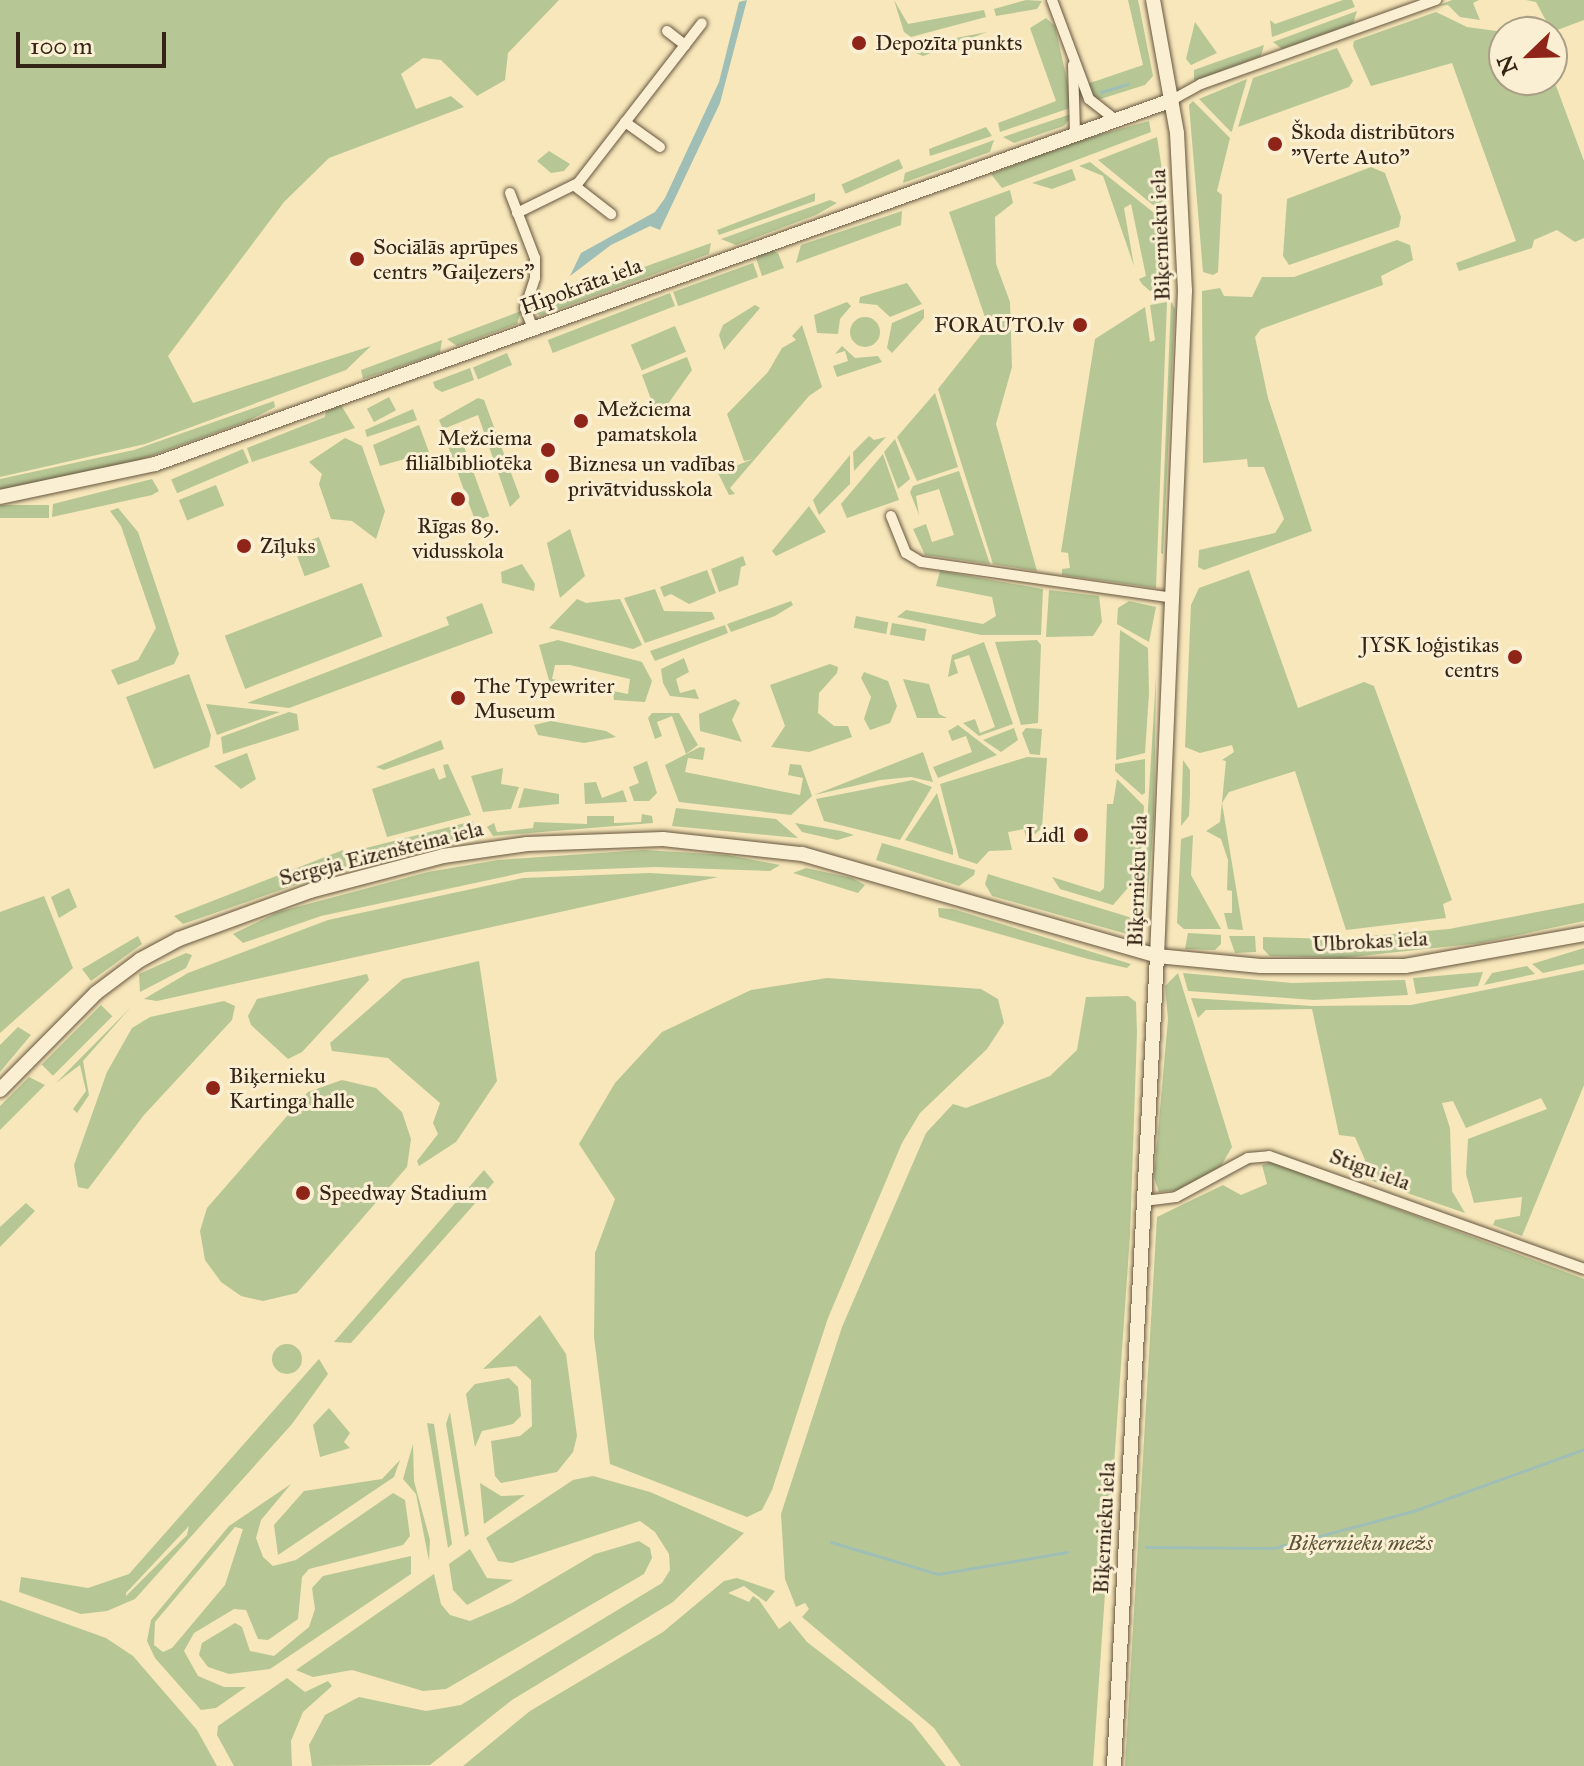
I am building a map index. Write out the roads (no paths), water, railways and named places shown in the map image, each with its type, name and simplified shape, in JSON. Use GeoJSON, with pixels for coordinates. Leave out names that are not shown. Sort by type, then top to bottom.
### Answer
{"type":"FeatureCollection","features":[{"type":"Feature","properties":{"kind":"street"},"geometry":{"type":"LineString","coordinates":[[1052,0],[1073,65],[1092,105],[1115,119]]}},
{"type":"Feature","properties":{"kind":"street","name":"Biķernieku iela"},"geometry":{"type":"LineString","coordinates":[[1114,1766],[1157,956],[1185,259],[1172,100],[1153,0]]}},
{"type":"Feature","properties":{"kind":"street"},"geometry":{"type":"LineString","coordinates":[[1172,100],[1201,84],[1436,0]]}},
{"type":"Feature","properties":{"kind":"street"},"geometry":{"type":"LineString","coordinates":[[517,213],[575,186],[702,23]]}},
{"type":"Feature","properties":{"kind":"street"},"geometry":{"type":"LineString","coordinates":[[667,31],[685,45]]}},
{"type":"Feature","properties":{"kind":"street"},"geometry":{"type":"LineString","coordinates":[[1073,65],[1075,131]]}},
{"type":"Feature","properties":{"kind":"street","name":"Hipokrāta iela"},"geometry":{"type":"LineString","coordinates":[[0,497],[155,464],[1075,131],[1172,100]]}},
{"type":"Feature","properties":{"kind":"street"},"geometry":{"type":"LineString","coordinates":[[625,122],[660,147]]}},
{"type":"Feature","properties":{"kind":"street"},"geometry":{"type":"LineString","coordinates":[[575,186],[611,214]]}},
{"type":"Feature","properties":{"kind":"street"},"geometry":{"type":"LineString","coordinates":[[510,193],[535,258],[535,278],[525,308],[532,326]]}},
{"type":"Feature","properties":{"kind":"street"},"geometry":{"type":"LineString","coordinates":[[891,516],[906,553],[921,562],[1173,598]]}},
{"type":"Feature","properties":{"kind":"street","name":"Sergeja Eizenšteina iela"},"geometry":{"type":"LineString","coordinates":[[0,1090],[96,993],[163,947],[310,891],[484,848],[663,839],[802,854],[1157,956]]}},
{"type":"Feature","properties":{"kind":"street","name":"Ulbrokas iela"},"geometry":{"type":"LineString","coordinates":[[1157,956],[1271,966],[1405,966],[1584,934]]}},
{"type":"Feature","properties":{"kind":"street","name":"Stigu iela"},"geometry":{"type":"LineString","coordinates":[[1144,1201],[1176,1197],[1248,1158],[1269,1156],[1584,1269]]}},
{"type":"Feature","properties":{"kind":"water"},"geometry":{"type":"Polygon","coordinates":[[[747,0],[720,103],[660,230],[650,226],[611,245],[570,276],[581,253],[655,212],[665,198],[719,82],[739,2],[747,0]]]}},
{"type":"Feature","properties":{"kind":"waterway"},"geometry":{"type":"LineString","coordinates":[[1101,92],[1128,84]]}},
{"type":"Feature","properties":{"kind":"waterway"},"geometry":{"type":"LineString","coordinates":[[1146,1547],[1274,1548],[1413,1511],[1584,1449]]}},
{"type":"Feature","properties":{"kind":"waterway"},"geometry":{"type":"LineString","coordinates":[[831,1542],[938,1574],[1067,1552]]}},
{"type":"Feature","properties":{"kind":"place","name":"Depozīta punkts"},"geometry":{"type":"Point","coordinates":[859,43]}},
{"type":"Feature","properties":{"kind":"place","name":"Škoda distribūtors \"Verte Auto\""},"geometry":{"type":"Point","coordinates":[1275,144]}},
{"type":"Feature","properties":{"kind":"place","name":"Sociālās aprūpes centrs \"Gaiļezers\""},"geometry":{"type":"Point","coordinates":[357,259]}},
{"type":"Feature","properties":{"kind":"place","name":"FORAUTO.lv"},"geometry":{"type":"Point","coordinates":[1080,325]}},
{"type":"Feature","properties":{"kind":"place","name":"Mežciema pamatskola"},"geometry":{"type":"Point","coordinates":[581,421]}},
{"type":"Feature","properties":{"kind":"place","name":"Mežciema filiālbibliotēka"},"geometry":{"type":"Point","coordinates":[548,450]}},
{"type":"Feature","properties":{"kind":"place","name":"Biznesa un vadības privātvidusskola"},"geometry":{"type":"Point","coordinates":[552,476]}},
{"type":"Feature","properties":{"kind":"place","name":"Rīgas 89. vidusskola"},"geometry":{"type":"Point","coordinates":[458,499]}},
{"type":"Feature","properties":{"kind":"place","name":"Zīļuks"},"geometry":{"type":"Point","coordinates":[244,546]}},
{"type":"Feature","properties":{"kind":"place","name":"JYSK loģistikas centrs"},"geometry":{"type":"Point","coordinates":[1515,657]}},
{"type":"Feature","properties":{"kind":"place","name":"The Typewriter Museum"},"geometry":{"type":"Point","coordinates":[458,698]}},
{"type":"Feature","properties":{"kind":"place","name":"Lidl"},"geometry":{"type":"Point","coordinates":[1081,835]}},
{"type":"Feature","properties":{"kind":"place","name":"Biķernieku Kartinga halle"},"geometry":{"type":"Point","coordinates":[213,1088]}},
{"type":"Feature","properties":{"kind":"place","name":"Speedway Stadium"},"geometry":{"type":"Point","coordinates":[303,1193]}},
{"type":"Feature","properties":{"kind":"park label","name":"Biķernieku mežs"},"geometry":{"type":"Point","coordinates":[1360,1543]}}]}
